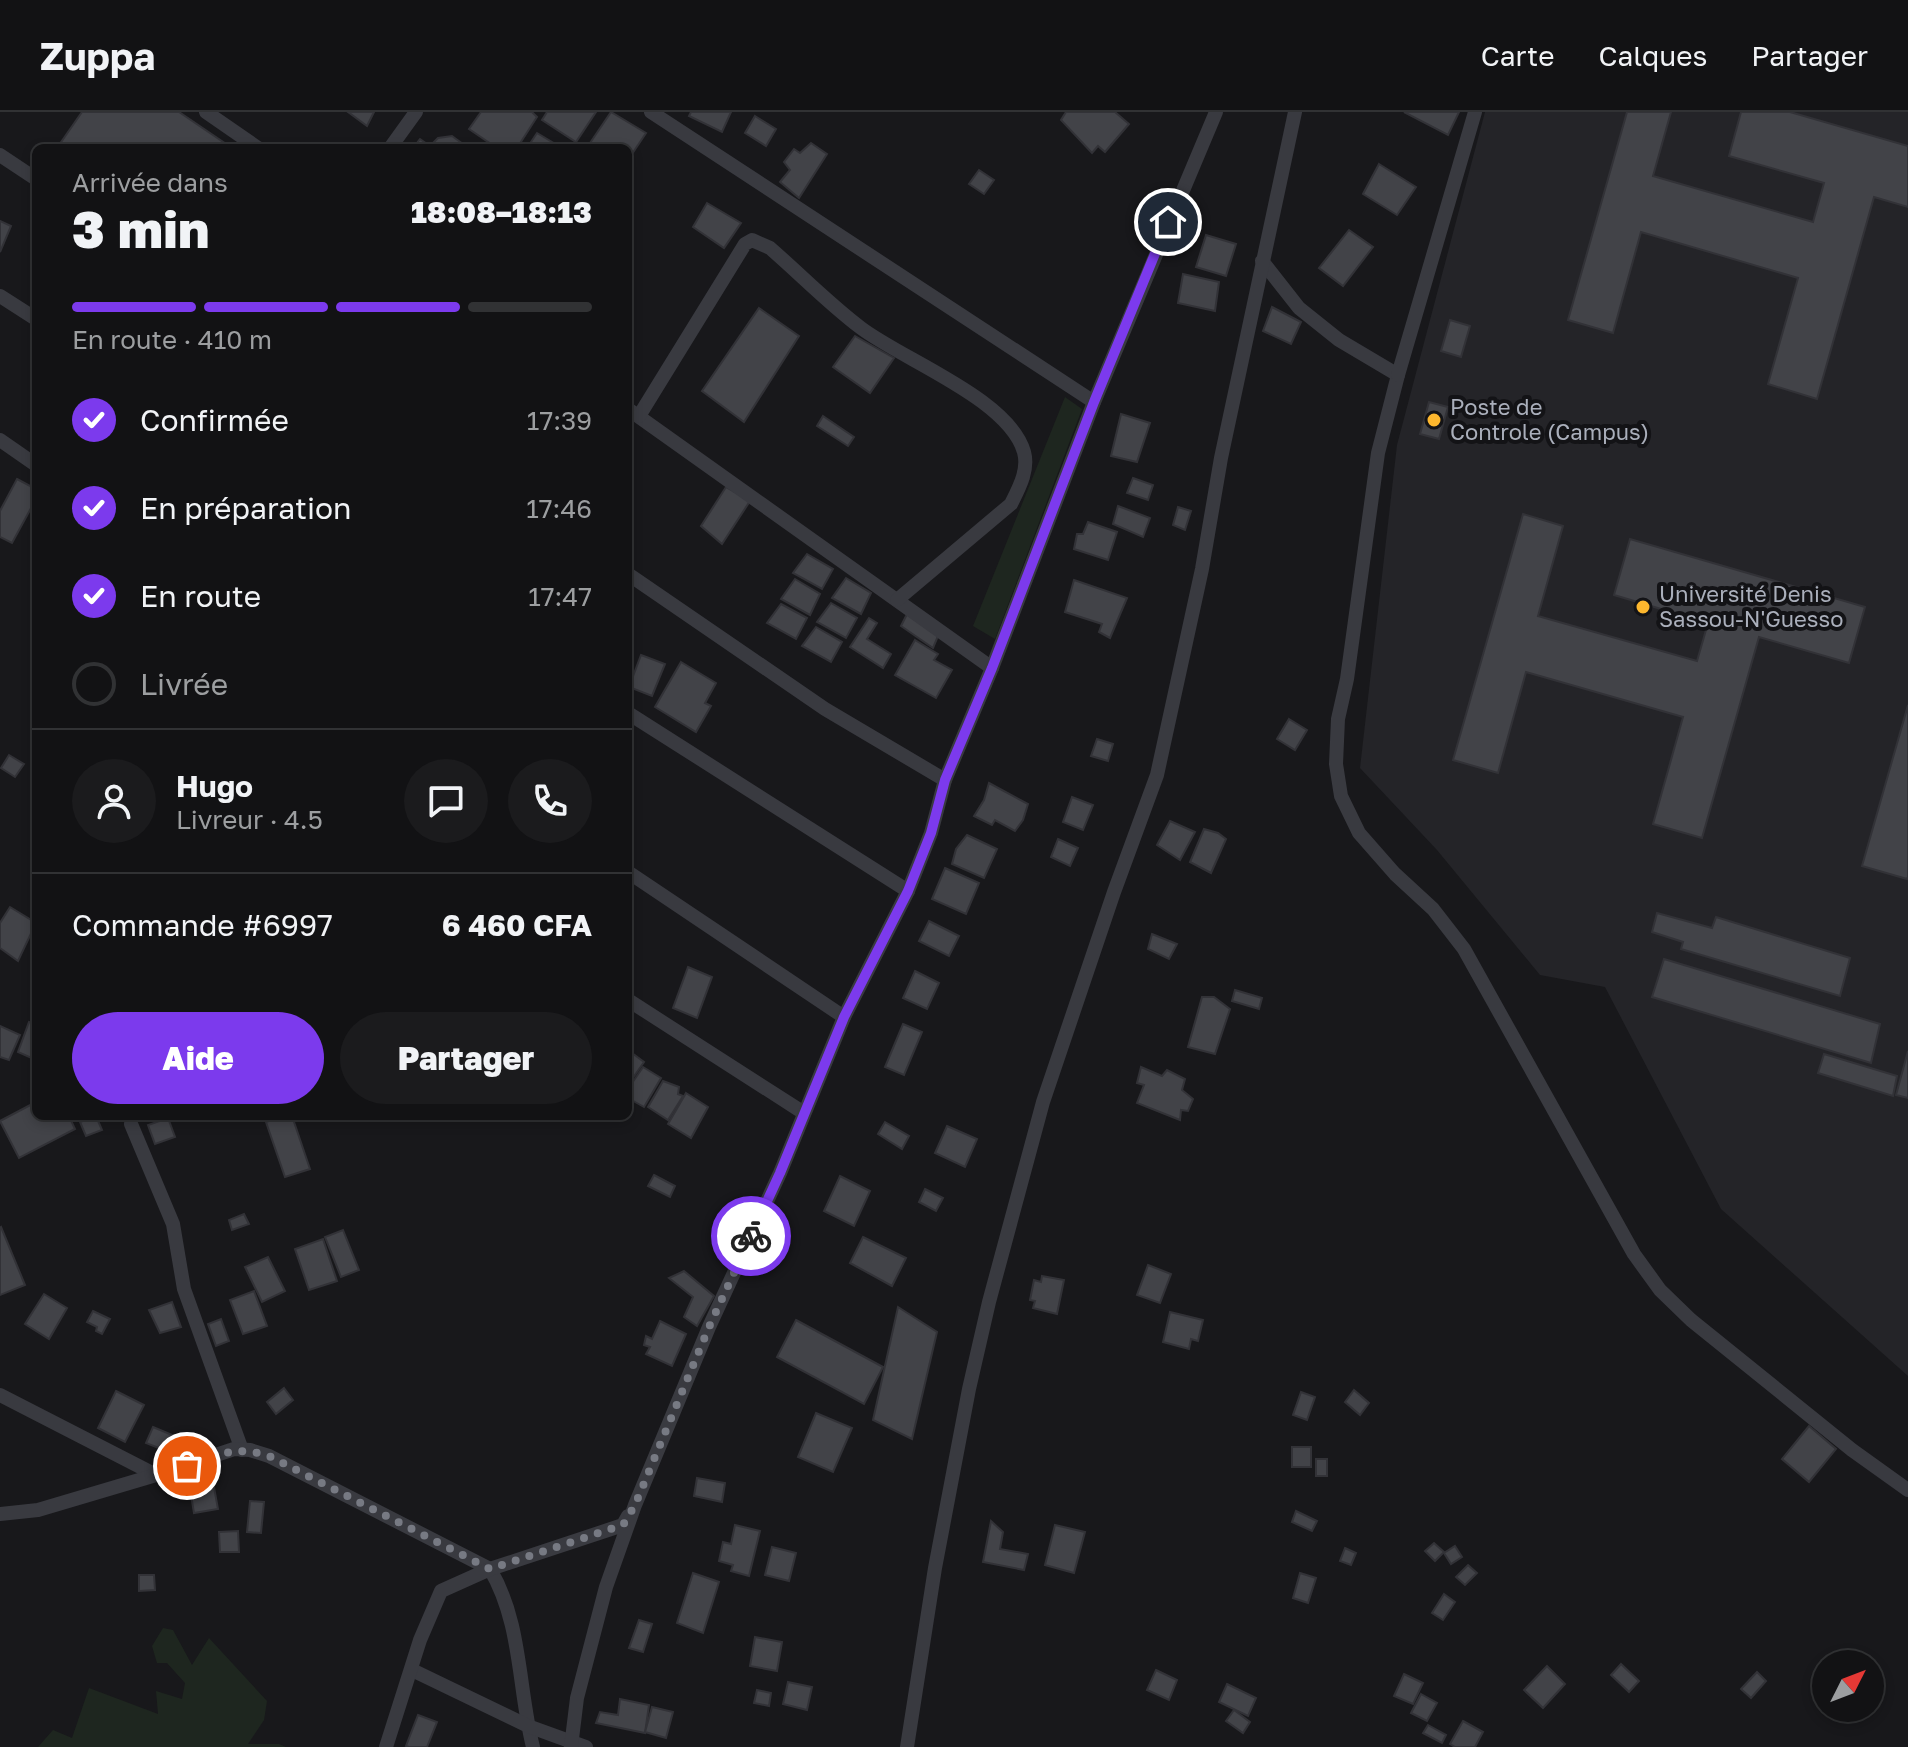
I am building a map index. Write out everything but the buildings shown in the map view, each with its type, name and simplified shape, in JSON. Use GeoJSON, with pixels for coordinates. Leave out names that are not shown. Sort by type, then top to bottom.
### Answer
{"type":"FeatureCollection","features":[{"type":"Feature","properties":{"kind":"street"},"geometry":{"type":"LineString","coordinates":[[206,112],[252,144]]}},
{"type":"Feature","properties":{"kind":"street"},"geometry":{"type":"LineString","coordinates":[[393,144],[416,112]]}},
{"type":"Feature","properties":{"kind":"street"},"geometry":{"type":"LineString","coordinates":[[651,112],[1094,402]]}},
{"type":"Feature","properties":{"kind":"street"},"geometry":{"type":"LineString","coordinates":[[571,1744],[577,1698],[606,1587],[635,1505],[709,1327],[780,1173],[844,1017],[908,891],[931,833],[945,780],[992,668],[1094,402],[1216,112]]}},
{"type":"Feature","properties":{"kind":"street"},"geometry":{"type":"LineString","coordinates":[[907,1747],[935,1568],[989,1302],[1043,1102],[1157,775],[1173,710],[1221,458],[1295,112]]}},
{"type":"Feature","properties":{"kind":"street"},"geometry":{"type":"LineString","coordinates":[[1475,112],[1378,453],[1347,679],[1338,719],[1336,764],[1341,796],[1359,833],[1395,874],[1433,909],[1464,949],[1634,1254],[1660,1290],[1691,1320],[1852,1450],[1908,1490]]}},
{"type":"Feature","properties":{"kind":"street"},"geometry":{"type":"LineString","coordinates":[[0,155],[32,176]]}},
{"type":"Feature","properties":{"kind":"street"},"geometry":{"type":"LineString","coordinates":[[897,600],[1011,504],[1020,485],[1024,452],[1011,428],[982,401],[862,329],[770,248],[752,240],[745,244],[633,412],[992,668]]}},
{"type":"Feature","properties":{"kind":"street"},"geometry":{"type":"LineString","coordinates":[[1262,261],[1299,308],[1339,340],[1398,375]]}},
{"type":"Feature","properties":{"kind":"street"},"geometry":{"type":"LineString","coordinates":[[0,296],[32,316]]}},
{"type":"Feature","properties":{"kind":"street"},"geometry":{"type":"LineString","coordinates":[[0,440],[32,462]]}},
{"type":"Feature","properties":{"kind":"street"},"geometry":{"type":"LineString","coordinates":[[632,577],[825,709],[945,780]]}},
{"type":"Feature","properties":{"kind":"street"},"geometry":{"type":"LineString","coordinates":[[632,716],[908,891]]}},
{"type":"Feature","properties":{"kind":"street"},"geometry":{"type":"LineString","coordinates":[[632,875],[844,1017]]}},
{"type":"Feature","properties":{"kind":"street"},"geometry":{"type":"LineString","coordinates":[[632,1003],[804,1113]]}},
{"type":"Feature","properties":{"kind":"street"},"geometry":{"type":"LineString","coordinates":[[131,1124],[173,1224],[184,1289],[242,1450]]}},
{"type":"Feature","properties":{"kind":"street"},"geometry":{"type":"LineString","coordinates":[[0,1395],[156,1475]]}},
{"type":"Feature","properties":{"kind":"street"},"geometry":{"type":"LineString","coordinates":[[0,1514],[38,1510],[234,1449],[269,1456],[490,1569],[503,1590],[511,1614],[533,1747]]}},
{"type":"Feature","properties":{"kind":"street"},"geometry":{"type":"LineString","coordinates":[[386,1747],[420,1640],[441,1591],[490,1569],[623,1525],[635,1505]]}},
{"type":"Feature","properties":{"kind":"street"},"geometry":{"type":"LineString","coordinates":[[412,1670],[528,1726],[586,1747]]}},
{"type":"Feature","properties":{"kind":"shaded area","name":"Université Denis Sassou-N'Guesso"},"geometry":{"type":"Polygon","coordinates":[[[1485,112],[1908,112],[1908,1376],[1721,1209],[1605,987],[1540,975],[1437,850],[1360,768],[1397,445],[1485,112]]]}},
{"type":"Feature","properties":{"kind":"shaded area"},"geometry":{"type":"Polygon","coordinates":[[[1065,397],[1082,409],[995,639],[973,626],[1065,397]]]}},
{"type":"Feature","properties":{"kind":"shaded area"},"geometry":{"type":"Polygon","coordinates":[[[163,1628],[173,1630],[192,1665],[209,1638],[267,1701],[264,1720],[248,1744],[279,1744],[286,1747],[38,1747],[53,1730],[72,1738],[89,1688],[158,1714],[156,1691],[182,1699],[185,1683],[167,1663],[157,1663],[152,1646],[163,1628]]]}},
{"type":"Feature","properties":{"kind":"way so far"},"geometry":{"type":"LineString","coordinates":[[187,1466],[234,1449],[269,1456],[490,1569],[623,1525],[635,1505],[709,1327],[751,1236]]}},
{"type":"Feature","properties":{"kind":"place","name":"Poste de Controle (Campus)"},"geometry":{"type":"Point","coordinates":[1434,420]}},
{"type":"Feature","properties":{"kind":"place","name":"Université Denis Sassou-N'Guesso"},"geometry":{"type":"Point","coordinates":[1643,607]}},
{"type":"Feature","properties":{"kind":"route"},"geometry":{"type":"LineString","coordinates":[[751,1236],[844,1017],[908,891],[931,833],[945,780],[1168,222]]}}]}
